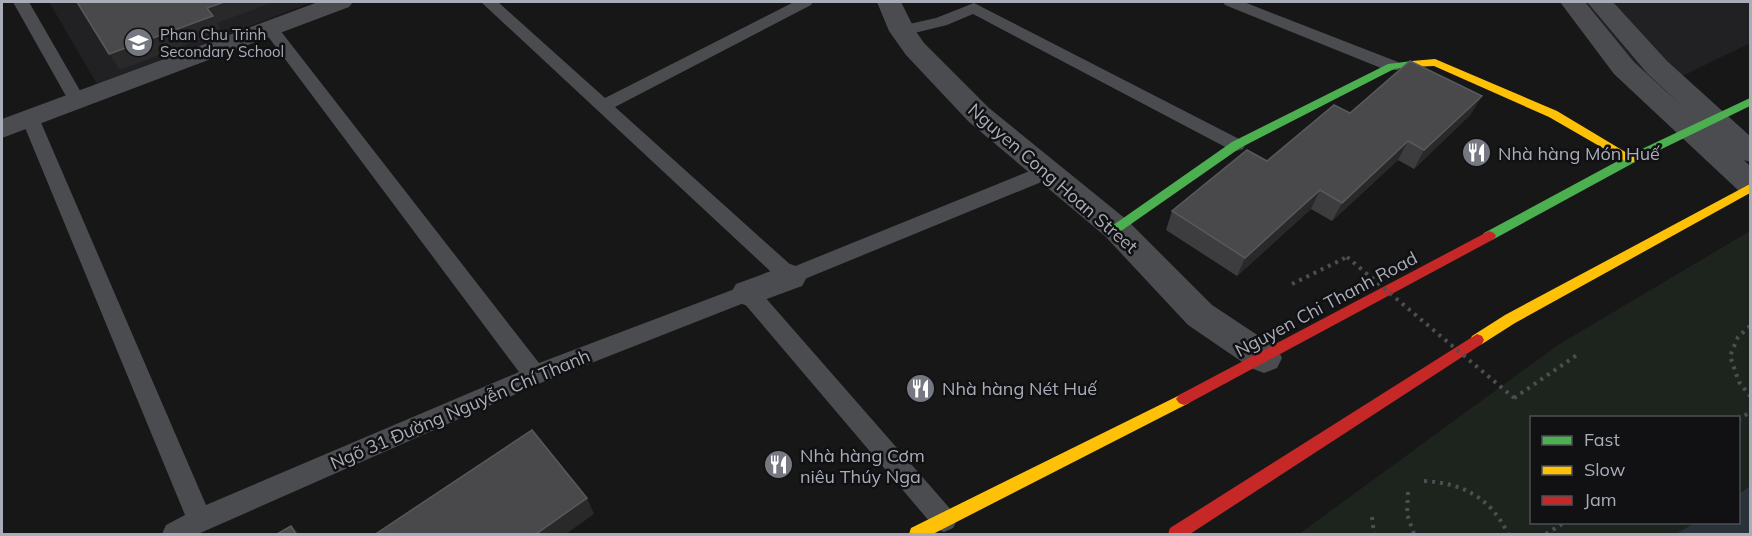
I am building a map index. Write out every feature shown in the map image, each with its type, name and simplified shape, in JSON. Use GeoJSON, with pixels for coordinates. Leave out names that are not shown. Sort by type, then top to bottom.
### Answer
{"type":"FeatureCollection","features":[{"type":"Feature","properties":{"kind":"main road"},"geometry":{"type":"LineString","coordinates":[[1116,228],[1236,145],[1392,66],[1436,62],[1553,114],[1631,159]]}},
{"type":"Feature","properties":{"kind":"main road","name":"Nguyen Chi Thanh Road"},"geometry":{"type":"LineString","coordinates":[[917,534],[1264,358],[1631,159],[1750,102]]}},
{"type":"Feature","properties":{"kind":"main road"},"geometry":{"type":"LineString","coordinates":[[1176,534],[1510,319],[1750,188]]}},
{"type":"Feature","properties":{"kind":"street"},"geometry":{"type":"LineString","coordinates":[[2,129],[340,2]]}},
{"type":"Feature","properties":{"kind":"street","name":"Nguyen Cong Hoan Street"},"geometry":{"type":"LineString","coordinates":[[889,2],[902,32],[936,73],[979,115],[1116,228],[1200,315],[1264,358]]}},
{"type":"Feature","properties":{"kind":"street"},"geometry":{"type":"LineString","coordinates":[[1572,2],[1624,69],[1703,125],[1750,152]]}},
{"type":"Feature","properties":{"kind":"street"},"geometry":{"type":"LineString","coordinates":[[1600,2],[1657,67],[1750,183]]}},
{"type":"Feature","properties":{"kind":"street","name":"Ngõ 31 Đường Nguyễn Chí Thanh"},"geometry":{"type":"LineString","coordinates":[[748,293],[789,277]]}},
{"type":"Feature","properties":{"kind":"lane"},"geometry":{"type":"LineString","coordinates":[[21,2],[77,100]]}},
{"type":"Feature","properties":{"kind":"lane"},"geometry":{"type":"LineString","coordinates":[[489,2],[789,277],[1049,171]]}},
{"type":"Feature","properties":{"kind":"lane"},"geometry":{"type":"LineString","coordinates":[[773,2],[787,12]]}},
{"type":"Feature","properties":{"kind":"lane"},"geometry":{"type":"LineString","coordinates":[[603,106],[805,2]]}},
{"type":"Feature","properties":{"kind":"lane"},"geometry":{"type":"LineString","coordinates":[[1231,2],[1392,66]]}},
{"type":"Feature","properties":{"kind":"lane"},"geometry":{"type":"LineString","coordinates":[[902,32],[941,22],[974,8],[1236,145]]}},
{"type":"Feature","properties":{"kind":"lane"},"geometry":{"type":"LineString","coordinates":[[270,28],[534,375]]}},
{"type":"Feature","properties":{"kind":"lane"},"geometry":{"type":"LineString","coordinates":[[30,118],[200,520]]}},
{"type":"Feature","properties":{"kind":"lane"},"geometry":{"type":"LineString","coordinates":[[748,293],[944,520]]}},
{"type":"Feature","properties":{"kind":"lane","name":"Ngõ 31 Đường Nguyễn Chí Thanh"},"geometry":{"type":"LineString","coordinates":[[175,534],[200,520],[534,375],[748,293]]}},
{"type":"Feature","properties":{"kind":"path"},"geometry":{"type":"LineString","coordinates":[[1292,284],[1347,257],[1514,398],[1577,355]]}},
{"type":"Feature","properties":{"kind":"path"},"geometry":{"type":"LineString","coordinates":[[1750,326],[1738,337],[1730,356],[1739,382],[1750,396]]}},
{"type":"Feature","properties":{"kind":"path"},"geometry":{"type":"LineString","coordinates":[[1424,481],[1442,481],[1460,485],[1476,493],[1492,505],[1503,520],[1508,534]]}},
{"type":"Feature","properties":{"kind":"path"},"geometry":{"type":"LineString","coordinates":[[1408,492],[1406,511],[1408,524],[1414,534]]}},
{"type":"Feature","properties":{"kind":"path"},"geometry":{"type":"LineString","coordinates":[[1372,517],[1374,534]]}},
{"type":"Feature","properties":{"kind":"path"},"geometry":{"type":"LineString","coordinates":[[1546,534],[1562,524]]}},
{"type":"Feature","properties":{"kind":"shaded area","name":"Phan Chu Trinh Secondary School"},"geometry":{"type":"Polygon","coordinates":[[[49,2],[313,2],[97,84],[49,2]]]}},
{"type":"Feature","properties":{"kind":"shaded area"},"geometry":{"type":"Polygon","coordinates":[[[1575,2],[1750,2],[1750,43],[1648,93],[1575,2]]]}},
{"type":"Feature","properties":{"kind":"shaded area"},"geometry":{"type":"Polygon","coordinates":[[[1750,231],[1750,486],[1740,493],[1740,416],[1530,416],[1530,524],[1692,524],[1676,534],[1299,534],[1558,345],[1750,231]]]}},
{"type":"Feature","properties":{"kind":"shaded area"},"geometry":{"type":"Polygon","coordinates":[[[1750,486],[1750,534],[1676,534],[1692,524],[1740,524],[1740,493],[1750,486]]]}},
{"type":"Feature","properties":{"kind":"building"},"geometry":{"type":"Polygon","coordinates":[[[77,2],[224,2],[207,8],[213,16],[109,54],[77,2]]]}},
{"type":"Feature","properties":{"kind":"building"},"geometry":{"type":"Polygon","coordinates":[[[1410,61],[1482,96],[1424,150],[1408,141],[1342,203],[1320,190],[1245,258],[1172,211],[1247,150],[1267,161],[1334,105],[1350,113],[1410,61]]]}},
{"type":"Feature","properties":{"kind":"building"},"geometry":{"type":"Polygon","coordinates":[[[532,430],[587,498],[536,534],[377,533],[532,430]]]}},
{"type":"Feature","properties":{"kind":"building"},"geometry":{"type":"Polygon","coordinates":[[[291,526],[296,534],[277,534],[291,526]]]}},
{"type":"Feature","properties":{"kind":"traffic: fast"},"geometry":{"type":"LineString","coordinates":[[1116,228],[1236,145],[1392,66],[1412,64]]}},
{"type":"Feature","properties":{"kind":"traffic: fast"},"geometry":{"type":"LineString","coordinates":[[1489,236],[1631,159],[1750,102]]}},
{"type":"Feature","properties":{"kind":"traffic: slow"},"geometry":{"type":"LineString","coordinates":[[1412,64],[1435,62],[1553,114],[1631,159]]}},
{"type":"Feature","properties":{"kind":"traffic: slow"},"geometry":{"type":"LineString","coordinates":[[1477,340],[1510,319],[1750,188]]}},
{"type":"Feature","properties":{"kind":"traffic: slow"},"geometry":{"type":"LineString","coordinates":[[917,534],[1184,399]]}},
{"type":"Feature","properties":{"kind":"traffic: jam"},"geometry":{"type":"LineString","coordinates":[[1184,399],[1489,236]]}},
{"type":"Feature","properties":{"kind":"traffic: jam"},"geometry":{"type":"LineString","coordinates":[[1176,534],[1477,340]]}},
{"type":"Feature","properties":{"kind":"place","name":"Phan Chu Trinh Secondary School"},"geometry":{"type":"Point","coordinates":[139,43]}},
{"type":"Feature","properties":{"kind":"place","name":"Nhà hàng Món Huế"},"geometry":{"type":"Point","coordinates":[1477,153]}},
{"type":"Feature","properties":{"kind":"place","name":"Nhà hàng Nét Huế"},"geometry":{"type":"Point","coordinates":[921,388]}},
{"type":"Feature","properties":{"kind":"place","name":"Nhà hàng Cơm niêu Thúy Nga"},"geometry":{"type":"Point","coordinates":[779,465]}}]}
